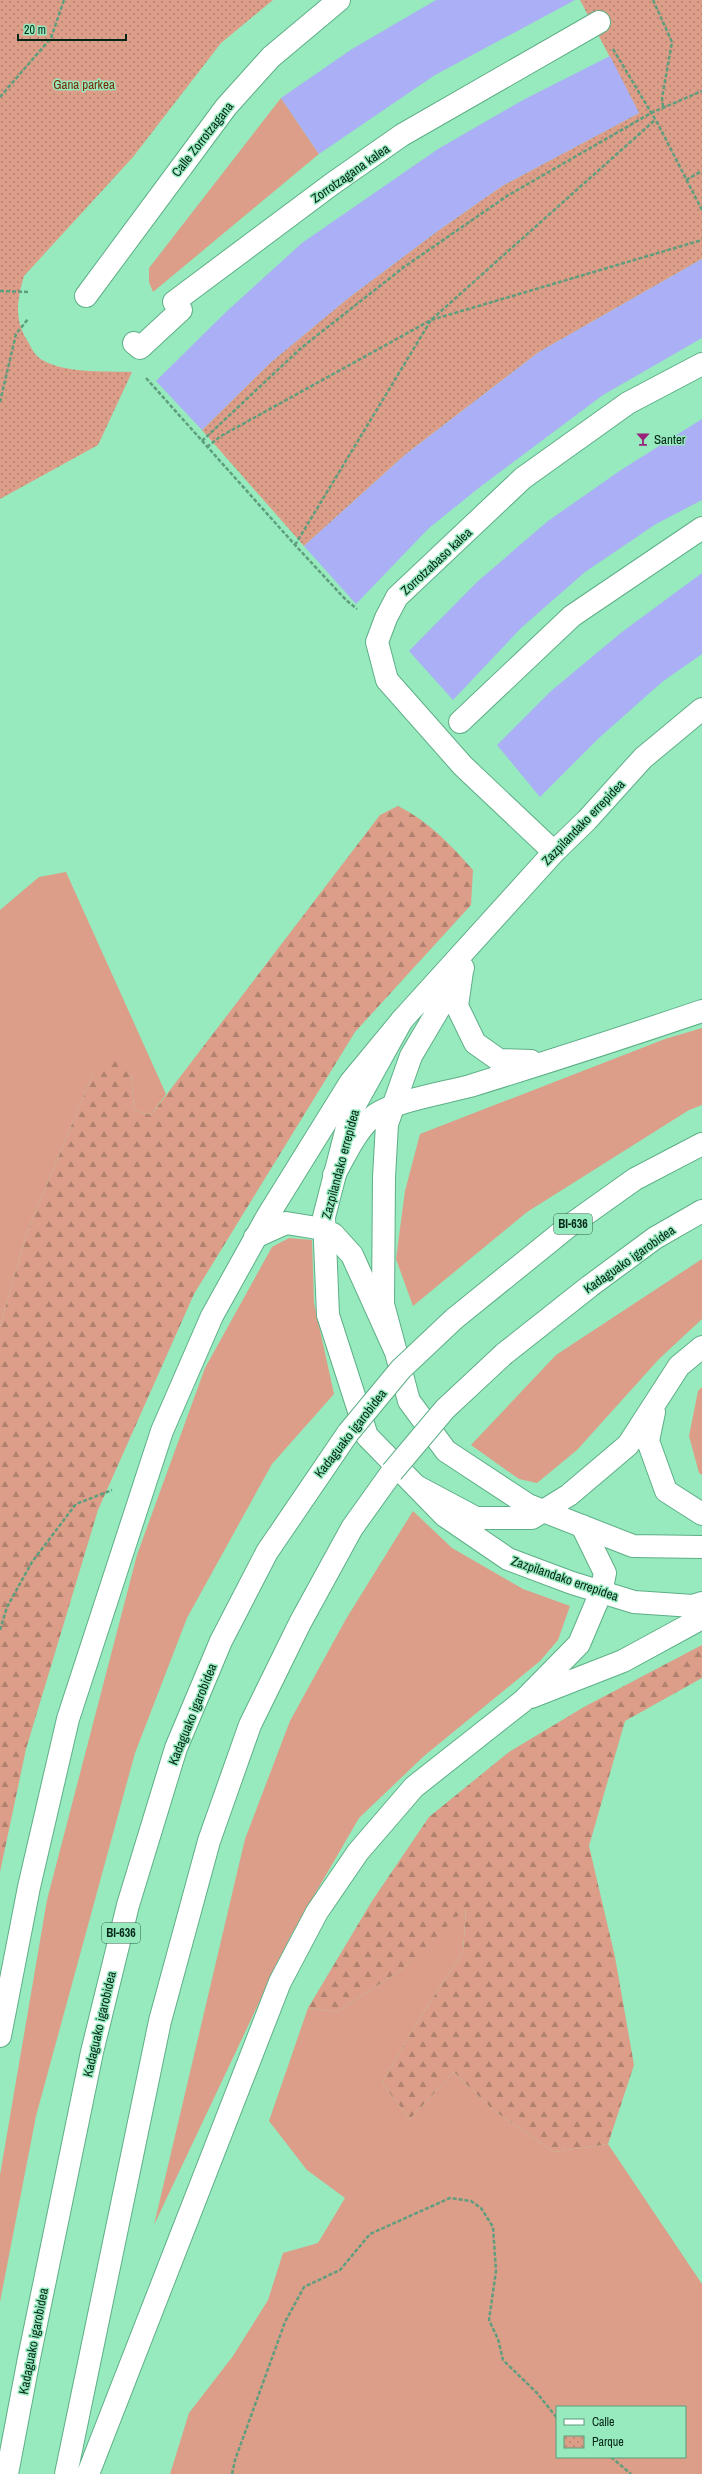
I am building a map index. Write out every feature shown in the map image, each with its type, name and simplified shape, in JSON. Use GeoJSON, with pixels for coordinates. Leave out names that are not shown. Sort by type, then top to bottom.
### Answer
{"type":"FeatureCollection","features":[{"type":"Feature","properties":{"kind":"main road","name":"Calle Zorrotzagana"},"geometry":{"type":"LineString","coordinates":[[86,296],[226,107],[270,57],[339,0]]}},
{"type":"Feature","properties":{"kind":"main road","name":"Zorrotzagana kalea"},"geometry":{"type":"LineString","coordinates":[[134,343],[140,348],[181,310],[174,302],[332,184],[402,136],[599,22]]}},
{"type":"Feature","properties":{"kind":"main road","name":"Zorrotzabaso kalea"},"geometry":{"type":"LineString","coordinates":[[554,852],[463,766],[387,680],[377,642],[386,618],[397,597],[523,478],[628,403],[702,364]]}},
{"type":"Feature","properties":{"kind":"main road"},"geometry":{"type":"LineString","coordinates":[[460,722],[572,616],[702,528]]}},
{"type":"Feature","properties":{"kind":"main road","name":"Zazpilandako errepidea"},"geometry":{"type":"LineString","coordinates":[[702,709],[643,758],[587,820],[554,852],[402,1020],[351,1112],[324,1217],[328,1315],[367,1436],[444,1516],[508,1559],[600,1592],[634,1602],[692,1606],[702,1603]]}},
{"type":"Feature","properties":{"kind":"main road","name":"Zazpilandako errepidea"},"geometry":{"type":"LineString","coordinates":[[472,944],[462,971],[411,1056],[387,1124],[384,1177],[382,1304],[409,1401],[446,1451],[528,1505],[633,1546],[702,1547]]}},
{"type":"Feature","properties":{"kind":"main road"},"geometry":{"type":"LineString","coordinates":[[462,971],[457,1006],[474,1043],[499,1060],[548,1061]]}},
{"type":"Feature","properties":{"kind":"main road"},"geometry":{"type":"LineString","coordinates":[[334,1175],[357,1136],[374,1116],[392,1107],[438,1095],[612,1042],[702,1011]]}},
{"type":"Feature","properties":{"kind":"main road"},"geometry":{"type":"LineString","coordinates":[[0,2036],[29,1887],[68,1720],[162,1431],[212,1316],[255,1237],[302,1157],[350,1083],[402,1020]]}},
{"type":"Feature","properties":{"kind":"main road","name":"Kadaguako igarobidea"},"geometry":{"type":"LineString","coordinates":[[7,2474],[29,2358],[92,2052],[128,1905],[176,1748],[221,1641],[267,1552],[326,1463],[348,1433],[401,1369],[454,1319],[569,1226],[635,1179],[702,1144]]}},
{"type":"Feature","properties":{"kind":"main road","name":"Kadaguako igarobidea"},"geometry":{"type":"LineString","coordinates":[[66,2474],[160,2020],[209,1841],[250,1725],[300,1623],[352,1528],[392,1472],[445,1409],[504,1354],[590,1286],[655,1238],[702,1211]]}},
{"type":"Feature","properties":{"kind":"main road"},"geometry":{"type":"LineString","coordinates":[[255,1237],[286,1223],[333,1234],[352,1255],[395,1350]]}},
{"type":"Feature","properties":{"kind":"main road"},"geometry":{"type":"LineString","coordinates":[[416,1486],[476,1518],[532,1518],[569,1495],[628,1445],[679,1366],[702,1348]]}},
{"type":"Feature","properties":{"kind":"main road"},"geometry":{"type":"LineString","coordinates":[[656,1403],[648,1441],[666,1491],[702,1514]]}},
{"type":"Feature","properties":{"kind":"main road"},"geometry":{"type":"LineString","coordinates":[[88,2474],[280,1982],[317,1912],[358,1852],[414,1787],[523,1701],[580,1644],[600,1592],[605,1573],[582,1526]]}},
{"type":"Feature","properties":{"kind":"main road"},"geometry":{"type":"LineString","coordinates":[[523,1701],[624,1661],[702,1618]]}},
{"type":"Feature","properties":{"kind":"path"},"geometry":{"type":"LineString","coordinates":[[0,97],[51,38],[64,0]]}},
{"type":"Feature","properties":{"kind":"path"},"geometry":{"type":"LineString","coordinates":[[653,0],[672,42],[662,98],[663,107]]}},
{"type":"Feature","properties":{"kind":"path"},"geometry":{"type":"LineString","coordinates":[[617,56],[655,120],[702,210]]}},
{"type":"Feature","properties":{"kind":"path"},"geometry":{"type":"LineString","coordinates":[[202,441],[301,348],[404,267],[507,196],[651,113],[702,91]]}},
{"type":"Feature","properties":{"kind":"path"},"geometry":{"type":"LineString","coordinates":[[295,545],[431,320],[655,120]]}},
{"type":"Feature","properties":{"kind":"path"},"geometry":{"type":"LineString","coordinates":[[686,180],[702,171]]}},
{"type":"Feature","properties":{"kind":"path"},"geometry":{"type":"LineString","coordinates":[[207,446],[221,436],[431,320],[702,240]]}},
{"type":"Feature","properties":{"kind":"path"},"geometry":{"type":"LineString","coordinates":[[0,291],[29,292]]}},
{"type":"Feature","properties":{"kind":"path"},"geometry":{"type":"LineString","coordinates":[[0,402],[16,334],[28,319]]}},
{"type":"Feature","properties":{"kind":"path"},"geometry":{"type":"LineString","coordinates":[[145,377],[295,545],[346,600],[358,609]]}},
{"type":"Feature","properties":{"kind":"path"},"geometry":{"type":"LineString","coordinates":[[0,1630],[7,1607],[32,1562],[76,1504],[107,1490],[144,1487]]}},
{"type":"Feature","properties":{"kind":"path"},"geometry":{"type":"LineString","coordinates":[[232,2474],[234,2460],[285,2322],[304,2287],[340,2270],[370,2234],[450,2198],[470,2201],[481,2208],[493,2227],[496,2271],[489,2320],[498,2339],[503,2360],[537,2393],[556,2417]]}},
{"type":"Feature","properties":{"kind":"path"},"geometry":{"type":"LineString","coordinates":[[612,2458],[631,2474]]}},
{"type":"Feature","properties":{"kind":"green space","name":"Gana parkea"},"geometry":{"type":"Polygon","coordinates":[[[0,0],[273,0],[221,43],[133,157],[24,276],[18,301],[18,317],[23,332],[37,356],[46,362],[69,369],[132,372],[98,445],[0,499],[0,0]]]}},
{"type":"Feature","properties":{"kind":"green space"},"geometry":{"type":"Polygon","coordinates":[[[580,0],[702,0],[702,259],[539,352],[406,454],[304,546],[202,430],[270,363],[347,299],[439,230],[502,186],[639,113],[580,0]]]}},
{"type":"Feature","properties":{"kind":"green space"},"geometry":{"type":"Polygon","coordinates":[[[281,98],[319,154],[153,292],[149,282],[149,268],[281,98]]]}},
{"type":"Feature","properties":{"kind":"green space"},"geometry":{"type":"Polygon","coordinates":[[[398,806],[429,826],[473,870],[471,905],[355,1032],[194,1294],[98,1510],[26,1749],[0,1872],[0,1326],[27,1232],[93,1074],[119,1052],[131,1073],[134,1110],[151,1115],[380,815],[398,806]]]}},
{"type":"Feature","properties":{"kind":"green space"},"geometry":{"type":"Polygon","coordinates":[[[66,872],[166,1094],[151,1115],[134,1110],[131,1073],[93,1074],[27,1232],[0,1326],[0,910],[39,877],[66,872]]]}},
{"type":"Feature","properties":{"kind":"green space"},"geometry":{"type":"Polygon","coordinates":[[[702,1028],[702,1105],[689,1110],[527,1212],[413,1306],[396,1259],[405,1191],[420,1134],[665,1039],[702,1028]]]}},
{"type":"Feature","properties":{"kind":"green space"},"geometry":{"type":"Polygon","coordinates":[[[289,1238],[312,1240],[314,1303],[334,1394],[272,1464],[187,1618],[135,1753],[36,2116],[0,2302],[0,2175],[47,1900],[137,1555],[205,1368],[272,1247],[289,1238]]]}},
{"type":"Feature","properties":{"kind":"green space"},"geometry":{"type":"Polygon","coordinates":[[[702,1259],[702,1319],[659,1359],[577,1450],[537,1483],[519,1479],[471,1445],[556,1355],[702,1259]]]}},
{"type":"Feature","properties":{"kind":"green space"},"geometry":{"type":"Polygon","coordinates":[[[702,1387],[702,1475],[699,1473],[689,1436],[698,1391],[702,1387]]]}},
{"type":"Feature","properties":{"kind":"green space"},"geometry":{"type":"Polygon","coordinates":[[[413,1511],[452,1548],[523,1589],[570,1606],[558,1640],[540,1661],[424,1756],[359,1818],[290,1937],[154,2225],[245,1839],[290,1721],[346,1619],[413,1511]]]}},
{"type":"Feature","properties":{"kind":"green space"},"geometry":{"type":"Polygon","coordinates":[[[702,1645],[702,1678],[625,1721],[589,1846],[615,1957],[634,2065],[608,2144],[554,2152],[493,2110],[454,2072],[410,2119],[382,2083],[421,2016],[463,1952],[466,1908],[404,1968],[337,2012],[308,2008],[372,1901],[429,1817],[509,1752],[584,1707],[702,1645]]]}},
{"type":"Feature","properties":{"kind":"green space"},"geometry":{"type":"Polygon","coordinates":[[[466,1907],[463,1952],[421,2016],[382,2083],[410,2119],[454,2072],[493,2110],[554,2152],[608,2144],[702,2284],[702,2474],[170,2474],[189,2413],[233,2356],[268,2300],[283,2253],[318,2243],[345,2198],[307,2170],[269,2121],[308,2008],[337,2012],[404,1968],[466,1907]]]}},
{"type":"Feature","properties":{"kind":"building"},"geometry":{"type":"Polygon","coordinates":[[[436,0],[575,0],[435,75],[319,154],[281,98],[352,49],[436,0]]]}},
{"type":"Feature","properties":{"kind":"building"},"geometry":{"type":"Polygon","coordinates":[[[610,56],[639,113],[502,186],[439,230],[347,299],[270,363],[202,430],[156,381],[226,312],[302,243],[438,149],[523,100],[610,56]]]}},
{"type":"Feature","properties":{"kind":"building"},"geometry":{"type":"Polygon","coordinates":[[[702,259],[702,338],[603,395],[480,487],[429,528],[356,604],[304,546],[406,454],[539,352],[702,259]]]}},
{"type":"Feature","properties":{"kind":"building"},"geometry":{"type":"Polygon","coordinates":[[[702,419],[702,500],[656,524],[585,572],[521,628],[453,700],[409,651],[477,582],[548,521],[621,470],[702,419]]]}},
{"type":"Feature","properties":{"kind":"building"},"geometry":{"type":"Polygon","coordinates":[[[702,573],[702,654],[662,682],[599,738],[540,797],[497,745],[551,691],[622,632],[702,573]]]}},
{"type":"Feature","properties":{"kind":"place","name":"Santer"},"geometry":{"type":"Point","coordinates":[643,439]}}]}
